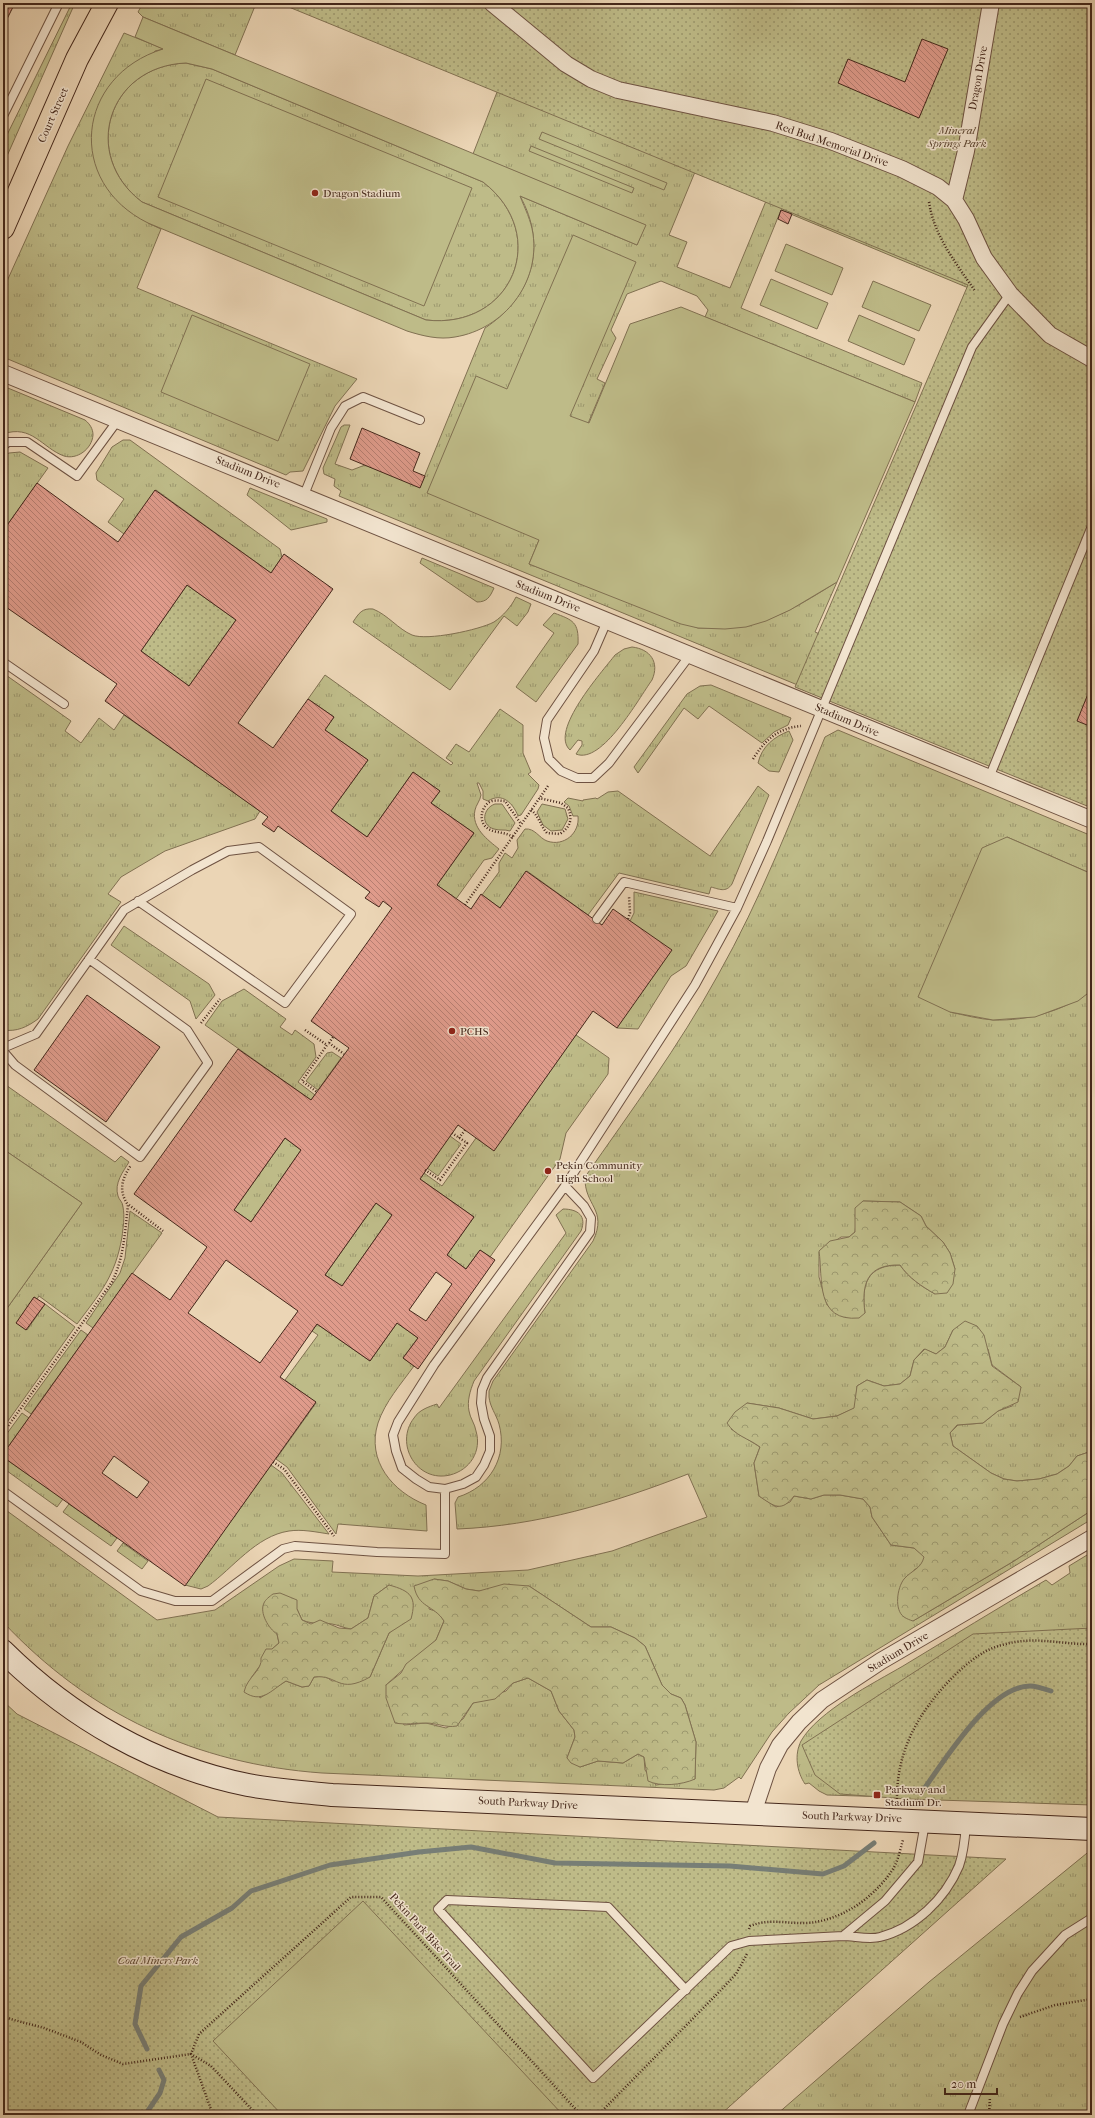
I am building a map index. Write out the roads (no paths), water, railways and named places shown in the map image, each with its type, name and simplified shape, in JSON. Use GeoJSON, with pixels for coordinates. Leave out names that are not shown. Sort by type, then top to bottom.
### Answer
{"type":"FeatureCollection","features":[{"type":"Feature","properties":{"kind":"main road","name":"Court Street"},"geometry":{"type":"LineString","coordinates":[[3,228],[78,59],[107,3]]}},
{"type":"Feature","properties":{"kind":"main road","name":"South Parkway Drive"},"geometry":{"type":"LineString","coordinates":[[3,1651],[56,1698],[111,1734],[154,1756],[191,1770],[247,1784],[332,1795],[1092,1828]]}},
{"type":"Feature","properties":{"kind":"street","name":"Red Bud Memorial Drive"},"geometry":{"type":"LineString","coordinates":[[492,3],[566,64],[592,80],[618,90],[773,123],[831,141],[902,169],[938,187],[954,200],[966,219],[984,258],[1010,294],[1050,335],[1092,359]]}},
{"type":"Feature","properties":{"kind":"street","name":"Dragon Drive"},"geometry":{"type":"LineString","coordinates":[[954,200],[966,151],[991,3]]}},
{"type":"Feature","properties":{"kind":"street","name":"Stadium Drive"},"geometry":{"type":"LineString","coordinates":[[3,373],[304,495],[1092,820]]}},
{"type":"Feature","properties":{"kind":"street","name":"Stadium Drive"},"geometry":{"type":"LineString","coordinates":[[753,1813],[768,1768],[780,1745],[799,1722],[822,1700],[881,1661],[1092,1538]]}},
{"type":"Feature","properties":{"kind":"lane"},"geometry":{"type":"LineString","coordinates":[[3,116],[59,3]]}},
{"type":"Feature","properties":{"kind":"lane"},"geometry":{"type":"LineString","coordinates":[[565,1186],[584,1206],[591,1218],[590,1232],[487,1378],[482,1390],[481,1403],[484,1419],[490,1436],[490,1451],[484,1465],[476,1476],[463,1484],[445,1489],[429,1487],[402,1468],[393,1435],[398,1422],[434,1365],[565,1186],[695,985],[737,908],[768,841],[972,347],[1010,294]]}},
{"type":"Feature","properties":{"kind":"lane"},"geometry":{"type":"LineString","coordinates":[[304,495],[331,428],[345,406],[363,397],[420,420]]}},
{"type":"Feature","properties":{"kind":"lane"},"geometry":{"type":"LineString","coordinates":[[3,446],[8,442],[27,442],[77,476],[118,420]]}},
{"type":"Feature","properties":{"kind":"lane"},"geometry":{"type":"LineString","coordinates":[[989,778],[1092,526]]}},
{"type":"Feature","properties":{"kind":"lane"},"geometry":{"type":"LineString","coordinates":[[607,621],[594,650],[547,720],[544,738],[549,758],[561,771],[577,778],[592,778],[609,763],[690,655]]}},
{"type":"Feature","properties":{"kind":"lane"},"geometry":{"type":"LineString","coordinates":[[3,662],[64,704]]}},
{"type":"Feature","properties":{"kind":"lane"},"geometry":{"type":"LineString","coordinates":[[89,959],[187,1030],[208,1063],[140,1157],[15,1065],[3,1050],[36,1034],[89,959],[124,910],[138,901],[228,851],[259,847],[351,914],[285,1003],[138,901]]}},
{"type":"Feature","properties":{"kind":"lane"},"geometry":{"type":"LineString","coordinates":[[597,919],[624,882],[737,908]]}},
{"type":"Feature","properties":{"kind":"lane"},"geometry":{"type":"LineString","coordinates":[[3,1491],[141,1591],[175,1602],[212,1601],[283,1549],[295,1546],[377,1552],[445,1554],[445,1489]]}},
{"type":"Feature","properties":{"kind":"lane"},"geometry":{"type":"LineString","coordinates":[[843,1936],[885,1901],[918,1862],[925,1820]]}},
{"type":"Feature","properties":{"kind":"lane"},"geometry":{"type":"LineString","coordinates":[[686,1990],[608,1907],[447,1900],[438,1909],[593,2078],[686,1990],[731,1946],[748,1941],[843,1936],[879,1937],[904,1928],[924,1914],[944,1892],[959,1866],[964,1844],[966,1822]]}},
{"type":"Feature","properties":{"kind":"lane"},"geometry":{"type":"LineString","coordinates":[[968,2115],[1003,2024],[1018,1993],[1032,1971],[1065,1935],[1092,1918]]}},
{"type":"Feature","properties":{"kind":"waterway"},"geometry":{"type":"LineString","coordinates":[[921,1793],[969,1728],[999,1698],[1014,1689],[1030,1686],[1051,1691]]}},
{"type":"Feature","properties":{"kind":"waterway"},"geometry":{"type":"LineString","coordinates":[[147,2049],[135,2024],[141,1986],[181,1937],[232,1908],[251,1891],[330,1865],[419,1852],[471,1847],[555,1863],[730,1866],[823,1874],[844,1866],[874,1843]]}},
{"type":"Feature","properties":{"kind":"waterway"},"geometry":{"type":"LineString","coordinates":[[145,2115],[160,2093],[164,2080],[159,2070]]}},
{"type":"Feature","properties":{"kind":"place","name":"Dragon Stadium"},"geometry":{"type":"Point","coordinates":[315,193]}},
{"type":"Feature","properties":{"kind":"place","name":"PCHS"},"geometry":{"type":"Point","coordinates":[452,1031]}},
{"type":"Feature","properties":{"kind":"place","name":"Pekin Community High School"},"geometry":{"type":"Point","coordinates":[548,1171]}},
{"type":"Feature","properties":{"kind":"place","name":"Parkway and Stadium Dr."},"geometry":{"type":"Point","coordinates":[877,1795]}},
{"type":"Feature","properties":{"kind":"park label","name":"Mineral Springs Park"},"geometry":{"type":"Point","coordinates":[957,136]}},
{"type":"Feature","properties":{"kind":"park label","name":"Coal Miners Park"},"geometry":{"type":"Point","coordinates":[158,1960]}}]}
